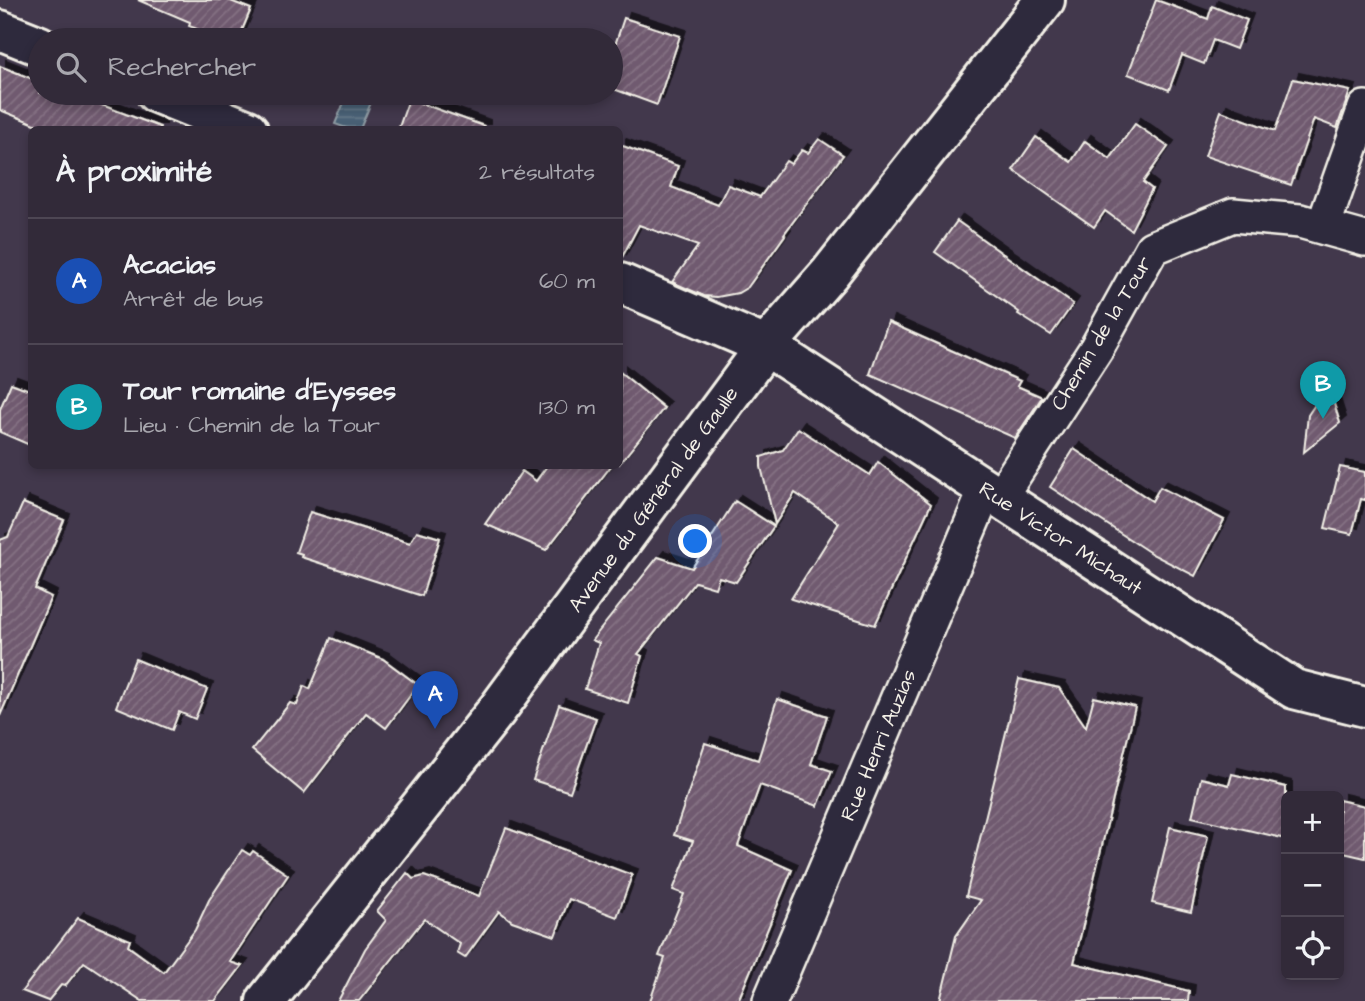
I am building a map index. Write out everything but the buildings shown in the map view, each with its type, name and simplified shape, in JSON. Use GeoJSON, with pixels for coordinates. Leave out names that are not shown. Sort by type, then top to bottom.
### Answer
{"type":"FeatureCollection","features":[{"type":"Feature","properties":{"kind":"main road","name":"Avenue du Général de Gaulle"},"geometry":{"type":"LineString","coordinates":[[266,1001],[497,710],[766,346],[830,273],[1045,0]]}},
{"type":"Feature","properties":{"kind":"main road"},"geometry":{"type":"LineString","coordinates":[[0,30],[28,41]]}},
{"type":"Feature","properties":{"kind":"main road"},"geometry":{"type":"LineString","coordinates":[[186,105],[238,126]]}},
{"type":"Feature","properties":{"kind":"main road","name":"Rue Victor Michaut"},"geometry":{"type":"LineString","coordinates":[[623,283],[766,346],[1294,689],[1365,707]]}},
{"type":"Feature","properties":{"kind":"street"},"geometry":{"type":"LineString","coordinates":[[1323,228],[1365,108]]}},
{"type":"Feature","properties":{"kind":"street","name":"Chemin de la Tour"},"geometry":{"type":"LineString","coordinates":[[992,493],[1096,349],[1152,248],[1233,215],[1300,221],[1365,239]]}},
{"type":"Feature","properties":{"kind":"street","name":"Rue Henri Auzias"},"geometry":{"type":"LineString","coordinates":[[770,1001],[992,493]]}},
{"type":"Feature","properties":{"kind":"water"},"geometry":{"type":"Polygon","coordinates":[[[343,105],[370,105],[361,126],[335,124],[343,105]]]}},
{"type":"Feature","properties":{"kind":"place","name":"Tour romaine d'Eysses"},"geometry":{"type":"Point","coordinates":[1323,419]}},
{"type":"Feature","properties":{"kind":"place","name":"Acacias"},"geometry":{"type":"Point","coordinates":[435,729]}}]}
